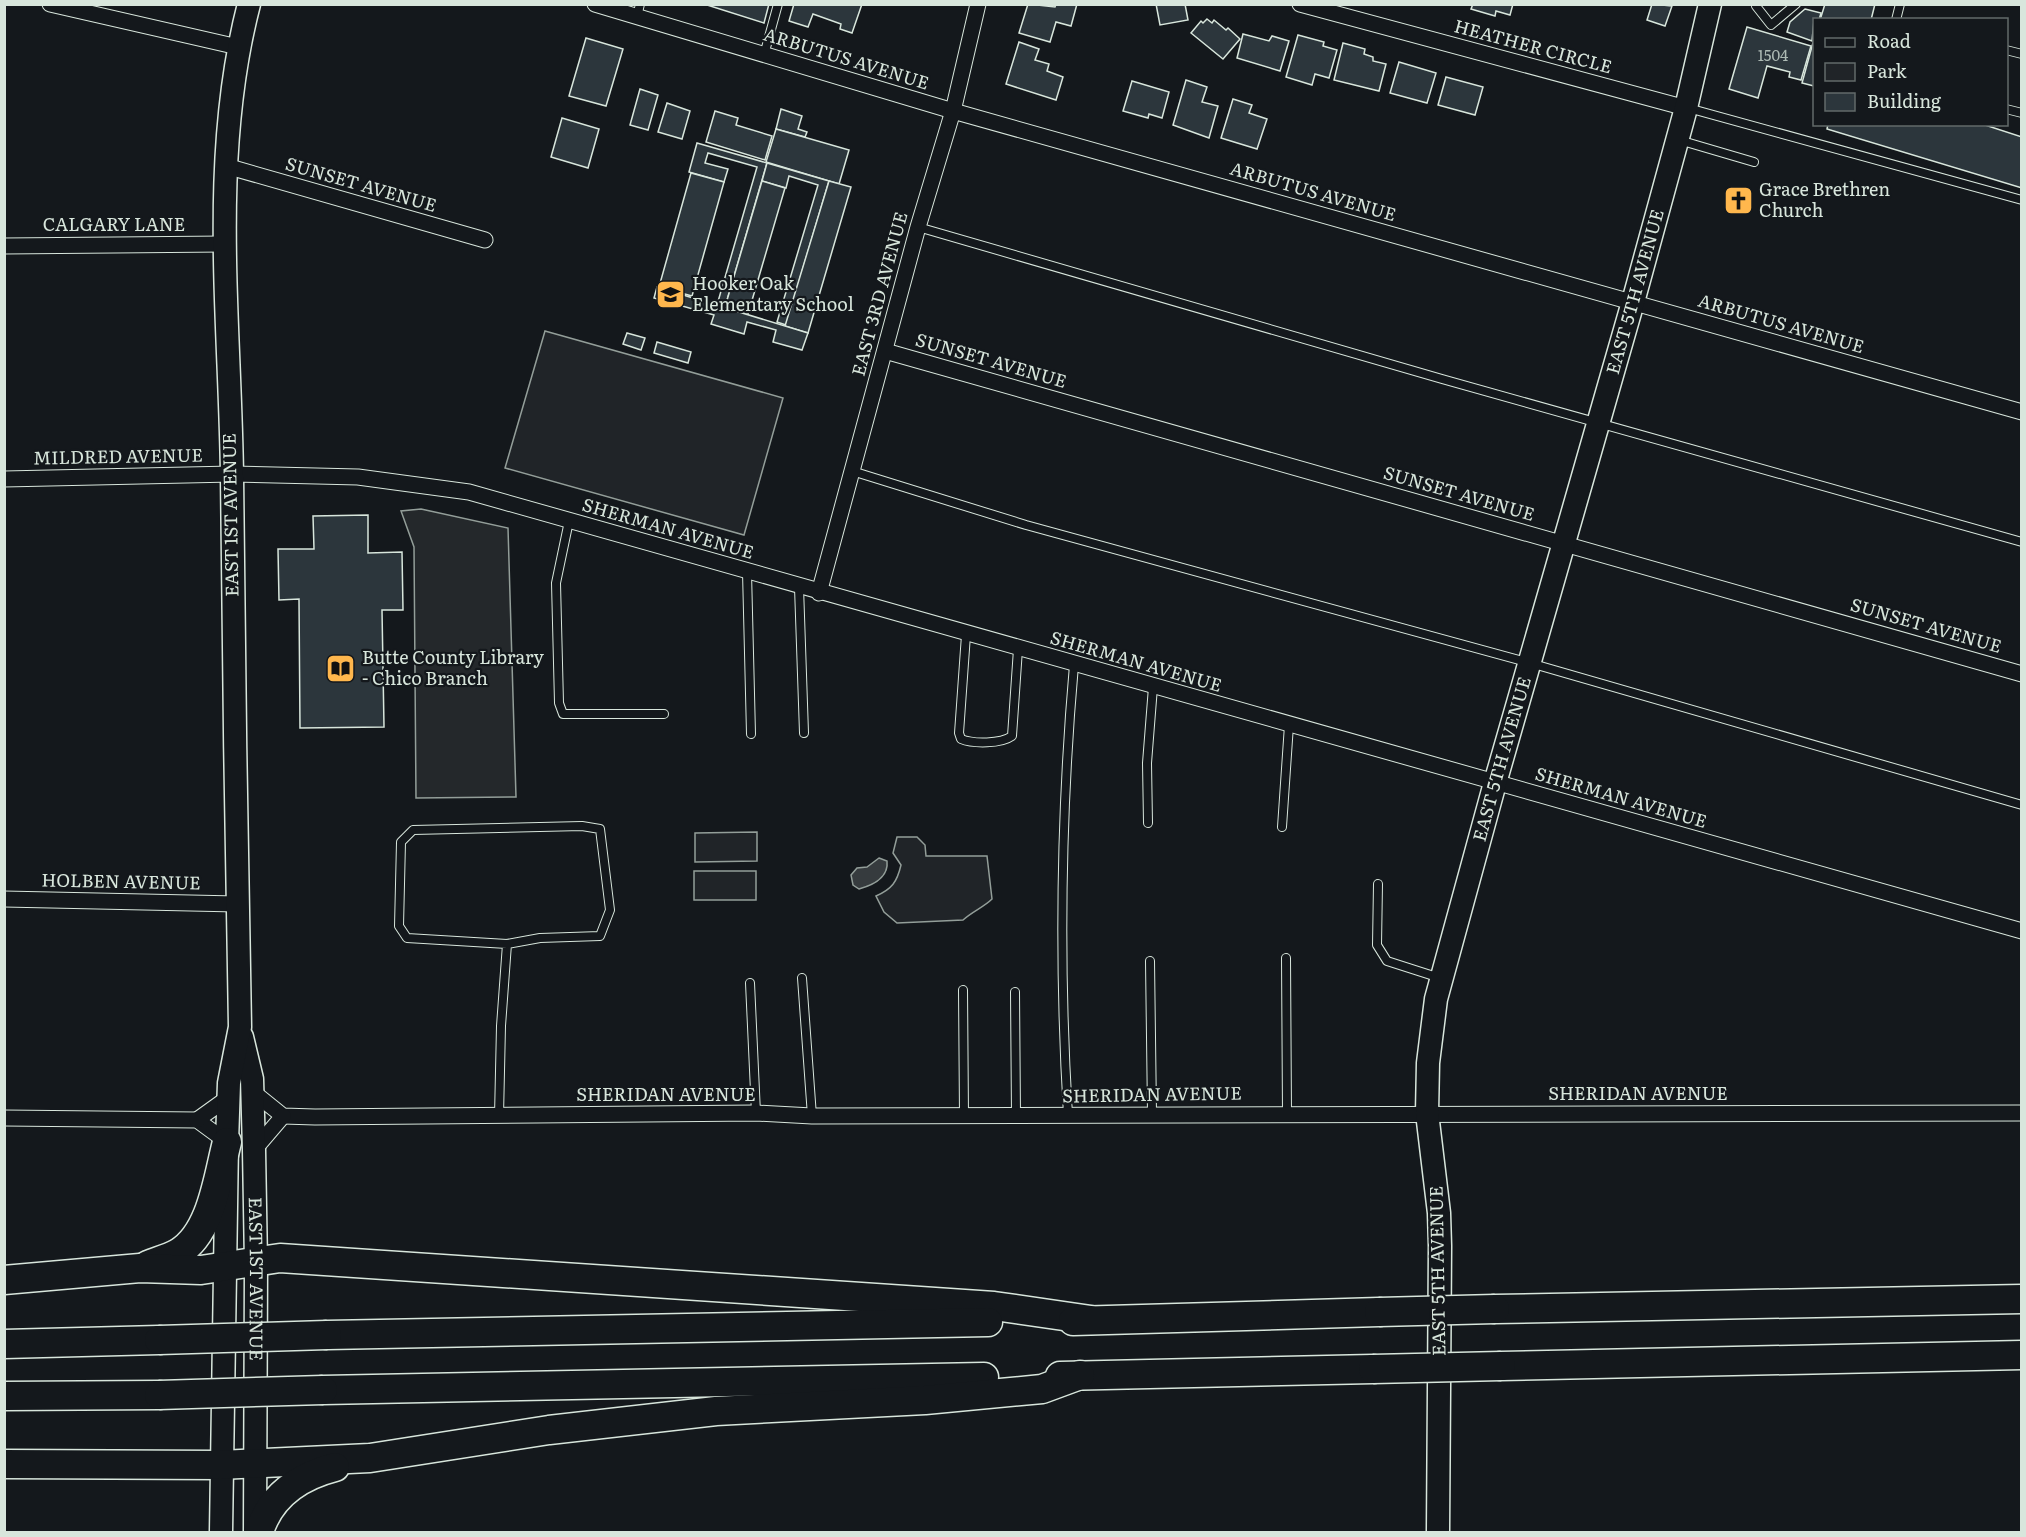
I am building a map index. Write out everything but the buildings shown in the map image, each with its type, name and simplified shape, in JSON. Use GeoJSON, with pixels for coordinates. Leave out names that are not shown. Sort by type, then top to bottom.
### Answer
{"type":"FeatureCollection","features":[{"type":"Feature","properties":{"kind":"highway"},"geometry":{"type":"LineString","coordinates":[[140,1268],[178,1253],[195,1237],[240,1146]]}},
{"type":"Feature","properties":{"kind":"highway"},"geometry":{"type":"LineString","coordinates":[[4,1280],[140,1268],[201,1270],[280,1258],[971,1304],[1091,1320]]}},
{"type":"Feature","properties":{"kind":"highway"},"geometry":{"type":"LineString","coordinates":[[4,1344],[2022,1299]]}},
{"type":"Feature","properties":{"kind":"highway"},"geometry":{"type":"LineString","coordinates":[[4,1396],[159,1395],[2022,1355]]}},
{"type":"Feature","properties":{"kind":"highway"},"geometry":{"type":"LineString","coordinates":[[259,1533],[271,1508],[297,1482],[312,1473],[370,1458],[549,1430],[716,1411],[925,1400],[1042,1389],[1080,1375]]}},
{"type":"Feature","properties":{"kind":"highway"},"geometry":{"type":"LineString","coordinates":[[4,1464],[220,1465],[370,1458]]}},
{"type":"Feature","properties":{"kind":"street"},"geometry":{"type":"LineString","coordinates":[[50,4],[238,47]]}},
{"type":"Feature","properties":{"kind":"street","name":"EAST 1ST AVENUE"},"geometry":{"type":"LineString","coordinates":[[221,1533],[223,1266],[240,1146],[252,1091],[240,1027],[232,474],[224,244],[226,166],[238,47],[249,4]]}},
{"type":"Feature","properties":{"kind":"street","name":"ARBUTUS AVENUE"},"geometry":{"type":"LineString","coordinates":[[595,4],[638,11],[764,55],[953,111],[2022,412]]}},
{"type":"Feature","properties":{"kind":"street","name":"EAST 3RD AVENUE"},"geometry":{"type":"LineString","coordinates":[[819,593],[918,227],[953,111],[978,4]]}},
{"type":"Feature","properties":{"kind":"street","name":"HEATHER CIRCLE"},"geometry":{"type":"LineString","coordinates":[[1300,4],[1686,108]]}},
{"type":"Feature","properties":{"kind":"street","name":"EAST 5TH AVENUE"},"geometry":{"type":"LineString","coordinates":[[1438,1533],[1440,1246],[1439,1213],[1427,1113],[1432,1020],[1441,979],[1495,783],[1678,140],[1710,4]]}},
{"type":"Feature","properties":{"kind":"street","name":"SUNSET AVENUE"},"geometry":{"type":"LineString","coordinates":[[226,166],[485,240]]}},
{"type":"Feature","properties":{"kind":"street","name":"CALGARY LANE"},"geometry":{"type":"LineString","coordinates":[[4,246],[224,244]]}},
{"type":"Feature","properties":{"kind":"street","name":"SUNSET AVENUE"},"geometry":{"type":"LineString","coordinates":[[885,351],[2022,674]]}},
{"type":"Feature","properties":{"kind":"street","name":"MILDRED AVENUE"},"geometry":{"type":"LineString","coordinates":[[4,479],[232,474]]}},
{"type":"Feature","properties":{"kind":"street","name":"SHERMAN AVENUE"},"geometry":{"type":"LineString","coordinates":[[232,474],[358,477],[469,492],[819,593],[2022,931]]}},
{"type":"Feature","properties":{"kind":"street","name":"HOLBEN AVENUE"},"geometry":{"type":"LineString","coordinates":[[4,899],[237,904]]}},
{"type":"Feature","properties":{"kind":"street","name":"EAST 1ST AVENUE"},"geometry":{"type":"LineString","coordinates":[[240,1027],[229,1097],[240,1146],[256,1263],[255,1533]]}},
{"type":"Feature","properties":{"kind":"street"},"geometry":{"type":"LineString","coordinates":[[4,1118],[197,1120],[240,1146],[283,1116],[252,1091]]}},
{"type":"Feature","properties":{"kind":"street"},"geometry":{"type":"LineString","coordinates":[[197,1120],[229,1097]]}},
{"type":"Feature","properties":{"kind":"street","name":"SHERIDAN AVENUE"},"geometry":{"type":"LineString","coordinates":[[283,1116],[373,1118],[756,1113],[812,1116],[1152,1113],[2022,1113]]}},
{"type":"Feature","properties":{"kind":"lane"},"geometry":{"type":"LineString","coordinates":[[764,55],[778,4]]}},
{"type":"Feature","properties":{"kind":"lane"},"geometry":{"type":"LineString","coordinates":[[1755,5],[1771,25],[1796,4]]}},
{"type":"Feature","properties":{"kind":"lane"},"geometry":{"type":"LineString","coordinates":[[1686,108],[2022,200]]}},
{"type":"Feature","properties":{"kind":"lane"},"geometry":{"type":"LineString","coordinates":[[1678,140],[1754,162]]}},
{"type":"Feature","properties":{"kind":"lane"},"geometry":{"type":"LineString","coordinates":[[918,227],[1442,379],[2022,542]]}},
{"type":"Feature","properties":{"kind":"lane"},"geometry":{"type":"LineString","coordinates":[[852,471],[1026,525],[1530,663],[2022,805]]}},
{"type":"Feature","properties":{"kind":"lane"},"geometry":{"type":"LineString","coordinates":[[569,521],[556,583],[559,704],[563,714],[664,714]]}},
{"type":"Feature","properties":{"kind":"lane"},"geometry":{"type":"LineString","coordinates":[[747,572],[751,734]]}},
{"type":"Feature","properties":{"kind":"lane"},"geometry":{"type":"LineString","coordinates":[[799,587],[804,733]]}},
{"type":"Feature","properties":{"kind":"lane"},"geometry":{"type":"LineString","coordinates":[[966,634],[959,733],[961,739],[967,741],[1004,741],[1012,736],[1018,649]]}},
{"type":"Feature","properties":{"kind":"lane"},"geometry":{"type":"LineString","coordinates":[[1068,1115],[1065,1000],[1066,758],[1074,665]]}},
{"type":"Feature","properties":{"kind":"lane"},"geometry":{"type":"LineString","coordinates":[[1148,823],[1148,763],[1154,687]]}},
{"type":"Feature","properties":{"kind":"lane"},"geometry":{"type":"LineString","coordinates":[[1282,827],[1289,725]]}},
{"type":"Feature","properties":{"kind":"lane"},"geometry":{"type":"LineString","coordinates":[[582,826],[600,829],[610,910],[600,936],[540,938],[507,944],[407,938],[399,926],[401,842],[413,830],[582,826]]}},
{"type":"Feature","properties":{"kind":"lane"},"geometry":{"type":"LineString","coordinates":[[1378,884],[1377,945],[1387,961],[1441,979]]}},
{"type":"Feature","properties":{"kind":"lane"},"geometry":{"type":"LineString","coordinates":[[499,1116],[501,1026],[507,944]]}},
{"type":"Feature","properties":{"kind":"lane"},"geometry":{"type":"LineString","coordinates":[[1286,958],[1287,1113]]}},
{"type":"Feature","properties":{"kind":"lane"},"geometry":{"type":"LineString","coordinates":[[1150,961],[1152,1113]]}},
{"type":"Feature","properties":{"kind":"lane"},"geometry":{"type":"LineString","coordinates":[[802,978],[812,1116]]}},
{"type":"Feature","properties":{"kind":"lane"},"geometry":{"type":"LineString","coordinates":[[750,983],[756,1113]]}},
{"type":"Feature","properties":{"kind":"lane"},"geometry":{"type":"LineString","coordinates":[[963,990],[964,1115]]}},
{"type":"Feature","properties":{"kind":"lane"},"geometry":{"type":"LineString","coordinates":[[1015,992],[1016,1115]]}},
{"type":"Feature","properties":{"kind":"green space"},"geometry":{"type":"Polygon","coordinates":[[[545,331],[783,398],[744,535],[505,468],[545,331]]]}},
{"type":"Feature","properties":{"kind":"green space"},"geometry":{"type":"Polygon","coordinates":[[[757,832],[757,861],[695,862],[695,833],[757,832]]]}},
{"type":"Feature","properties":{"kind":"green space"},"geometry":{"type":"Polygon","coordinates":[[[897,837],[917,837],[925,845],[926,856],[987,856],[992,899],[963,920],[897,923],[884,912],[876,896],[890,888],[898,876],[901,865],[893,853],[897,837]]]}},
{"type":"Feature","properties":{"kind":"green space"},"geometry":{"type":"Polygon","coordinates":[[[694,871],[756,871],[756,900],[694,900],[694,871]]]}},
{"type":"Feature","properties":{"kind":"shaded area"},"geometry":{"type":"Polygon","coordinates":[[[421,509],[508,528],[516,797],[416,798],[414,547],[401,511],[421,509]]]}},
{"type":"Feature","properties":{"kind":"shaded area"},"geometry":{"type":"Polygon","coordinates":[[[879,858],[887,861],[883,876],[875,883],[859,889],[853,885],[851,875],[857,868],[867,867],[879,858]]]}},
{"type":"Feature","properties":{"kind":"place","name":"Grace Brethren Church"},"geometry":{"type":"Point","coordinates":[1738,200]}},
{"type":"Feature","properties":{"kind":"place","name":"Hooker Oak Elementary School"},"geometry":{"type":"Point","coordinates":[671,294]}},
{"type":"Feature","properties":{"kind":"place","name":"Butte County Library - Chico Branch"},"geometry":{"type":"Point","coordinates":[341,668]}}]}
